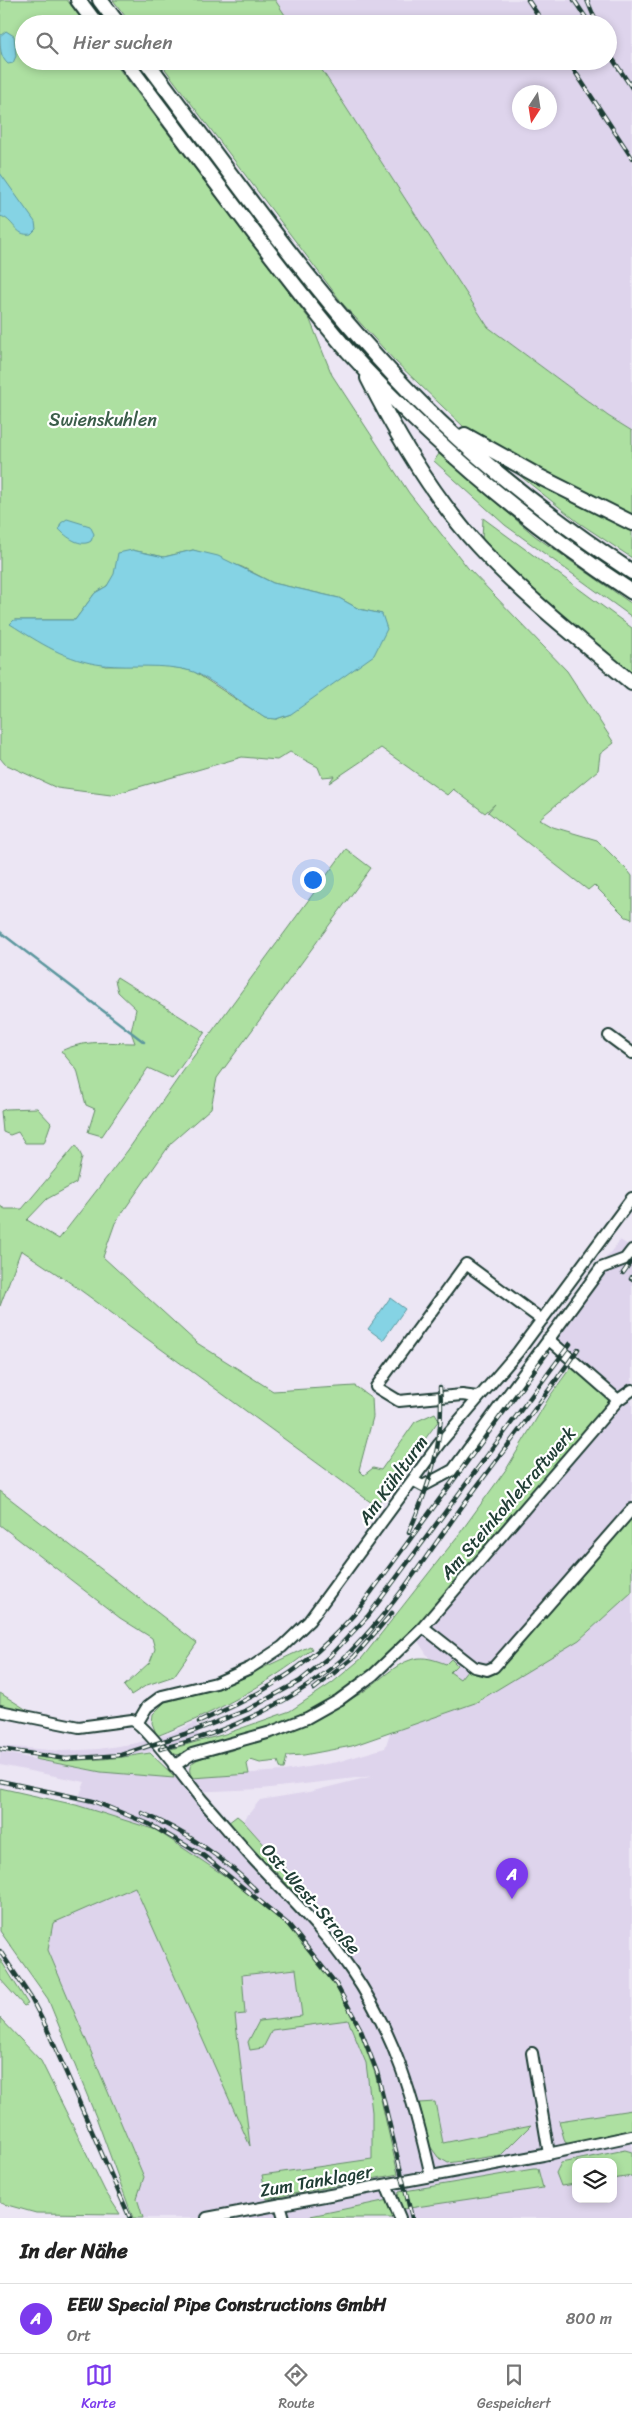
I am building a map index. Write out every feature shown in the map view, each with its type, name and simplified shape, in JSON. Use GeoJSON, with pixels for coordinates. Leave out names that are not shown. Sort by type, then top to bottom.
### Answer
{"type":"FeatureCollection","features":[{"type":"Feature","properties":{"kind":"highway"},"geometry":{"type":"LineString","coordinates":[[78,0],[89,15]]}},
{"type":"Feature","properties":{"kind":"highway"},"geometry":{"type":"LineString","coordinates":[[100,0],[111,15]]}},
{"type":"Feature","properties":{"kind":"highway"},"geometry":{"type":"LineString","coordinates":[[132,70],[298,289],[361,364],[420,424],[483,481],[563,544],[632,592]]}},
{"type":"Feature","properties":{"kind":"highway"},"geometry":{"type":"LineString","coordinates":[[153,70],[310,278],[387,368],[440,421],[538,504],[632,572]]}},
{"type":"Feature","properties":{"kind":"highway"},"geometry":{"type":"LineString","coordinates":[[361,364],[407,447],[439,496],[476,544],[541,607],[632,683]]}},
{"type":"Feature","properties":{"kind":"highway"},"geometry":{"type":"LineString","coordinates":[[440,421],[540,477],[632,523]]}},
{"type":"Feature","properties":{"kind":"street"},"geometry":{"type":"LineString","coordinates":[[609,1036],[632,1053]]}},
{"type":"Feature","properties":{"kind":"street","name":"Am Kühlturm"},"geometry":{"type":"LineString","coordinates":[[138,1722],[147,1707],[162,1696],[206,1686],[233,1676],[265,1659],[295,1636],[309,1621],[477,1397],[512,1358],[542,1320],[632,1198]]}},
{"type":"Feature","properties":{"kind":"street"},"geometry":{"type":"LineString","coordinates":[[414,1481],[423,1486],[453,1470],[602,1268],[628,1262],[632,1250]]}},
{"type":"Feature","properties":{"kind":"street"},"geometry":{"type":"LineString","coordinates":[[477,1397],[462,1395],[399,1401],[376,1387],[466,1264],[542,1320]]}},
{"type":"Feature","properties":{"kind":"street"},"geometry":{"type":"LineString","coordinates":[[548,1339],[618,1400]]}},
{"type":"Feature","properties":{"kind":"street","name":"Am Steinkohlekraftwerk"},"geometry":{"type":"LineString","coordinates":[[174,1766],[192,1754],[271,1732],[307,1718],[339,1700],[392,1659],[423,1627],[618,1400],[632,1390]]}},
{"type":"Feature","properties":{"kind":"street"},"geometry":{"type":"LineString","coordinates":[[423,1627],[474,1668],[488,1670],[494,1667],[632,1509]]}},
{"type":"Feature","properties":{"kind":"street"},"geometry":{"type":"LineString","coordinates":[[0,1711],[79,1727],[132,1720],[138,1722]]}},
{"type":"Feature","properties":{"kind":"street","name":"Ost-West-Straße"},"geometry":{"type":"LineString","coordinates":[[138,1722],[248,1853],[322,1931],[352,1970],[386,2032],[405,2073],[417,2114],[431,2176]]}},
{"type":"Feature","properties":{"kind":"street"},"geometry":{"type":"LineString","coordinates":[[532,2053],[549,2154]]}},
{"type":"Feature","properties":{"kind":"street"},"geometry":{"type":"LineString","coordinates":[[431,2176],[632,2136]]}},
{"type":"Feature","properties":{"kind":"street","name":"Zum Tanklager"},"geometry":{"type":"LineString","coordinates":[[207,2218],[431,2176]]}},
{"type":"Feature","properties":{"kind":"street"},"geometry":{"type":"LineString","coordinates":[[386,2185],[400,2218]]}},
{"type":"Feature","properties":{"kind":"street"},"geometry":{"type":"LineString","coordinates":[[280,2204],[284,2218]]}},
{"type":"Feature","properties":{"kind":"shaded area"},"geometry":{"type":"Polygon","coordinates":[[[275,0],[632,0],[632,431],[608,416],[488,327],[322,70],[617,70],[617,15],[285,15],[275,0]]]}},
{"type":"Feature","properties":{"kind":"shaded area"},"geometry":{"type":"Polygon","coordinates":[[[620,1240],[628,1245],[632,1241],[632,2218],[143,2218],[137,2198],[144,2177],[48,1950],[76,1805],[85,1782],[0,1765],[0,1752],[88,1770],[174,1778],[284,1771],[337,1762],[385,1748],[390,1733],[475,1703],[429,1658],[412,1632],[608,1404],[608,1398],[540,1341],[620,1240]],[[373,1776],[261,1789],[189,1792],[227,1839],[313,1930],[311,1897],[243,1821],[260,1800],[309,1792],[373,1776]]]}},
{"type":"Feature","properties":{"kind":"shaded area"},"geometry":{"type":"Polygon","coordinates":[[[196,1722],[199,1741],[106,1761],[70,1761],[0,1751],[0,1746],[62,1751],[99,1749],[137,1743],[171,1733],[196,1722]]]}},
{"type":"Feature","properties":{"kind":"green space","name":"Swienskuhlen"},"geometry":{"type":"Polygon","coordinates":[[[0,0],[67,0],[78,15],[15,15],[15,70],[120,70],[310,320],[332,375],[409,493],[468,568],[567,671],[614,743],[600,754],[598,770],[539,819],[553,827],[597,840],[629,872],[632,876],[632,919],[626,917],[594,885],[588,890],[488,812],[495,804],[485,813],[453,789],[447,795],[381,748],[329,783],[334,776],[322,777],[318,767],[290,752],[277,760],[242,757],[111,795],[57,788],[5,764],[0,758],[0,0]],[[132,550],[107,586],[95,593],[75,620],[15,620],[105,666],[163,665],[193,671],[265,718],[276,719],[291,714],[382,614],[359,609],[339,598],[273,583],[242,567],[193,550],[164,557],[132,550]]]}},
{"type":"Feature","properties":{"kind":"green space"},"geometry":{"type":"Polygon","coordinates":[[[113,0],[275,0],[285,15],[124,15],[113,0]]]}},
{"type":"Feature","properties":{"kind":"green space"},"geometry":{"type":"Polygon","coordinates":[[[166,70],[322,70],[488,327],[608,416],[632,431],[632,558],[578,522],[489,451],[394,360],[343,304],[166,70]]]}},
{"type":"Feature","properties":{"kind":"green space"},"geometry":{"type":"Polygon","coordinates":[[[439,454],[535,536],[632,604],[632,617],[505,525],[434,461],[439,454]]]}},
{"type":"Feature","properties":{"kind":"green space"},"geometry":{"type":"Polygon","coordinates":[[[483,518],[632,628],[632,674],[553,607],[482,541],[483,518]]]}},
{"type":"Feature","properties":{"kind":"green space"},"geometry":{"type":"Polygon","coordinates":[[[346,849],[371,868],[217,1078],[211,1108],[171,1143],[115,1223],[103,1257],[197,1343],[273,1391],[355,1386],[372,1398],[373,1417],[359,1470],[364,1475],[373,1468],[381,1470],[415,1422],[435,1413],[439,1420],[376,1506],[72,1284],[21,1250],[0,1306],[0,1206],[5,1209],[22,1209],[76,1145],[82,1157],[76,1183],[47,1199],[27,1220],[59,1239],[128,1150],[191,1060],[346,849]]]}},
{"type":"Feature","properties":{"kind":"green space"},"geometry":{"type":"Polygon","coordinates":[[[117,977],[205,1032],[172,1079],[148,1068],[102,1136],[88,1132],[95,1109],[86,1105],[77,1070],[61,1051],[88,1043],[135,1043],[131,1032],[136,1009],[118,992],[115,980],[117,977]]]}},
{"type":"Feature","properties":{"kind":"green space"},"geometry":{"type":"Polygon","coordinates":[[[37,1108],[51,1123],[44,1143],[25,1143],[18,1132],[10,1135],[3,1132],[1,1111],[6,1109],[37,1108]]]}},
{"type":"Feature","properties":{"kind":"green space"},"geometry":{"type":"Polygon","coordinates":[[[571,1367],[608,1398],[609,1404],[403,1643],[378,1666],[353,1685],[300,1715],[243,1737],[180,1755],[167,1750],[225,1734],[290,1711],[332,1683],[362,1658],[457,1537],[507,1468],[550,1396],[571,1367]]]}},
{"type":"Feature","properties":{"kind":"green space"},"geometry":{"type":"Polygon","coordinates":[[[0,1491],[197,1643],[174,1676],[147,1685],[131,1695],[124,1686],[150,1662],[155,1649],[152,1638],[120,1618],[0,1525],[0,1491]]]}},
{"type":"Feature","properties":{"kind":"green space"},"geometry":{"type":"Polygon","coordinates":[[[632,1513],[632,1592],[579,1640],[475,1703],[352,1746],[304,1755],[287,1756],[284,1769],[281,1769],[278,1761],[260,1763],[251,1760],[247,1764],[249,1774],[192,1778],[190,1770],[192,1764],[197,1760],[270,1737],[315,1718],[365,1691],[391,1670],[413,1659],[426,1658],[446,1664],[451,1659],[457,1665],[450,1672],[460,1679],[468,1669],[475,1674],[481,1675],[495,1672],[632,1513]]]}},
{"type":"Feature","properties":{"kind":"green space"},"geometry":{"type":"Polygon","coordinates":[[[310,1646],[312,1649],[257,1687],[218,1709],[157,1736],[152,1723],[153,1714],[165,1702],[220,1688],[310,1646]]]}},
{"type":"Feature","properties":{"kind":"green space"},"geometry":{"type":"Polygon","coordinates":[[[0,1693],[27,1710],[0,1707],[0,1693]]]}},
{"type":"Feature","properties":{"kind":"green space"},"geometry":{"type":"Polygon","coordinates":[[[150,1753],[174,1778],[101,1772],[35,1759],[36,1757],[93,1760],[150,1753]]]}},
{"type":"Feature","properties":{"kind":"green space"},"geometry":{"type":"Polygon","coordinates":[[[0,1788],[76,1805],[156,1830],[231,1880],[288,1926],[335,1985],[358,2028],[375,2073],[398,2174],[267,2199],[262,2175],[372,2159],[372,2112],[366,2063],[348,2020],[272,2030],[263,2048],[250,2050],[248,2042],[259,2021],[302,2016],[296,1969],[242,1975],[245,2014],[235,2015],[250,2146],[135,1887],[53,1923],[48,1950],[144,2177],[137,2198],[143,2218],[133,2218],[96,2117],[48,1999],[0,1931],[0,1788]]]}},
{"type":"Feature","properties":{"kind":"green space"},"geometry":{"type":"Polygon","coordinates":[[[237,1816],[311,1897],[304,1900],[295,1897],[285,1886],[287,1884],[274,1870],[271,1872],[228,1823],[237,1816]]]}},
{"type":"Feature","properties":{"kind":"green space"},"geometry":{"type":"Polygon","coordinates":[[[0,1959],[28,2004],[24,2006],[0,1979],[0,1959]]]}},
{"type":"Feature","properties":{"kind":"green space"},"geometry":{"type":"Polygon","coordinates":[[[0,2018],[41,2061],[105,2191],[120,2214],[36,2213],[0,2203],[0,2018]]]}},
{"type":"Feature","properties":{"kind":"green space"},"geometry":{"type":"Polygon","coordinates":[[[435,2102],[443,2143],[531,2125],[501,2155],[448,2163],[438,2157],[430,2146],[419,2103],[435,2102]]]}},
{"type":"Feature","properties":{"kind":"green space"},"geometry":{"type":"Polygon","coordinates":[[[632,2110],[632,2129],[569,2144],[565,2142],[559,2121],[632,2110]]]}},
{"type":"Feature","properties":{"kind":"green space"},"geometry":{"type":"Polygon","coordinates":[[[625,2150],[632,2152],[632,2176],[617,2178],[617,2158],[586,2158],[625,2150]]]}},
{"type":"Feature","properties":{"kind":"green space"},"geometry":{"type":"Polygon","coordinates":[[[572,2161],[572,2185],[561,2186],[556,2173],[561,2163],[572,2161]]]}},
{"type":"Feature","properties":{"kind":"green space"},"geometry":{"type":"Polygon","coordinates":[[[538,2169],[543,2188],[403,2209],[398,2199],[399,2192],[538,2169]]]}},
{"type":"Feature","properties":{"kind":"green space"},"geometry":{"type":"Polygon","coordinates":[[[388,2200],[396,2218],[301,2218],[388,2200]]]}},
{"type":"Feature","properties":{"kind":"water"},"geometry":{"type":"Polygon","coordinates":[[[6,31],[14,36],[15,58],[13,63],[8,64],[2,55],[0,36],[6,31]]]}},
{"type":"Feature","properties":{"kind":"water"},"geometry":{"type":"Polygon","coordinates":[[[0,173],[35,222],[36,229],[31,234],[21,233],[8,220],[0,216],[0,173]]]}},
{"type":"Feature","properties":{"kind":"water"},"geometry":{"type":"Polygon","coordinates":[[[67,519],[90,526],[94,534],[91,541],[87,543],[78,542],[62,532],[59,529],[61,523],[67,519]]]}},
{"type":"Feature","properties":{"kind":"water"},"geometry":{"type":"Polygon","coordinates":[[[132,550],[164,557],[193,550],[218,556],[273,583],[339,598],[359,609],[382,614],[387,629],[374,655],[291,714],[276,719],[265,718],[217,685],[191,671],[158,666],[103,665],[78,660],[54,650],[10,624],[14,620],[75,620],[95,593],[107,586],[114,574],[118,553],[132,550]]]}},
{"type":"Feature","properties":{"kind":"water"},"geometry":{"type":"Polygon","coordinates":[[[390,1298],[405,1309],[383,1340],[368,1329],[390,1298]]]}},
{"type":"Feature","properties":{"kind":"waterway"},"geometry":{"type":"LineString","coordinates":[[0,932],[144,1042]]}},
{"type":"Feature","properties":{"kind":"railway"},"geometry":{"type":"LineString","coordinates":[[528,0],[538,15]]}},
{"type":"Feature","properties":{"kind":"railway"},"geometry":{"type":"LineString","coordinates":[[574,0],[584,15]]}},
{"type":"Feature","properties":{"kind":"railway"},"geometry":{"type":"LineString","coordinates":[[587,0],[593,15]]}},
{"type":"Feature","properties":{"kind":"railway"},"geometry":{"type":"LineString","coordinates":[[617,66],[632,88]]}},
{"type":"Feature","properties":{"kind":"railway"},"geometry":{"type":"LineString","coordinates":[[574,70],[632,158]]}},
{"type":"Feature","properties":{"kind":"railway"},"geometry":{"type":"LineString","coordinates":[[623,1273],[630,1263]]}},
{"type":"Feature","properties":{"kind":"railway"},"geometry":{"type":"LineString","coordinates":[[0,1749],[66,1759],[121,1755],[194,1731],[247,1710],[300,1681],[329,1657],[368,1616],[570,1344]]}},
{"type":"Feature","properties":{"kind":"railway"},"geometry":{"type":"LineString","coordinates":[[160,1749],[210,1734],[261,1713],[309,1685],[350,1652],[380,1619],[422,1564],[578,1349]]}},
{"type":"Feature","properties":{"kind":"railway"},"geometry":{"type":"LineString","coordinates":[[199,1722],[251,1697],[292,1672],[322,1648],[358,1610],[547,1353]]}},
{"type":"Feature","properties":{"kind":"railway"},"geometry":{"type":"LineString","coordinates":[[409,1532],[429,1479],[438,1444],[441,1406],[440,1387]]}},
{"type":"Feature","properties":{"kind":"railway"},"geometry":{"type":"LineString","coordinates":[[314,1689],[354,1657],[392,1613]]}},
{"type":"Feature","properties":{"kind":"railway"},"geometry":{"type":"LineString","coordinates":[[0,1781],[93,1801],[149,1824],[204,1856],[289,1925],[336,1984],[360,2028],[377,2072],[412,2218]]}},
{"type":"Feature","properties":{"kind":"railway"},"geometry":{"type":"LineString","coordinates":[[142,1813],[173,1828],[203,1846],[231,1867],[257,1891]]}},
{"type":"Feature","properties":{"kind":"railway"},"geometry":{"type":"LineString","coordinates":[[0,1951],[31,1998],[47,2029],[130,2218]]}},
{"type":"Feature","properties":{"kind":"place","name":"EEW Special Pipe Constructions GmbH"},"geometry":{"type":"Point","coordinates":[512,1899]}}]}
